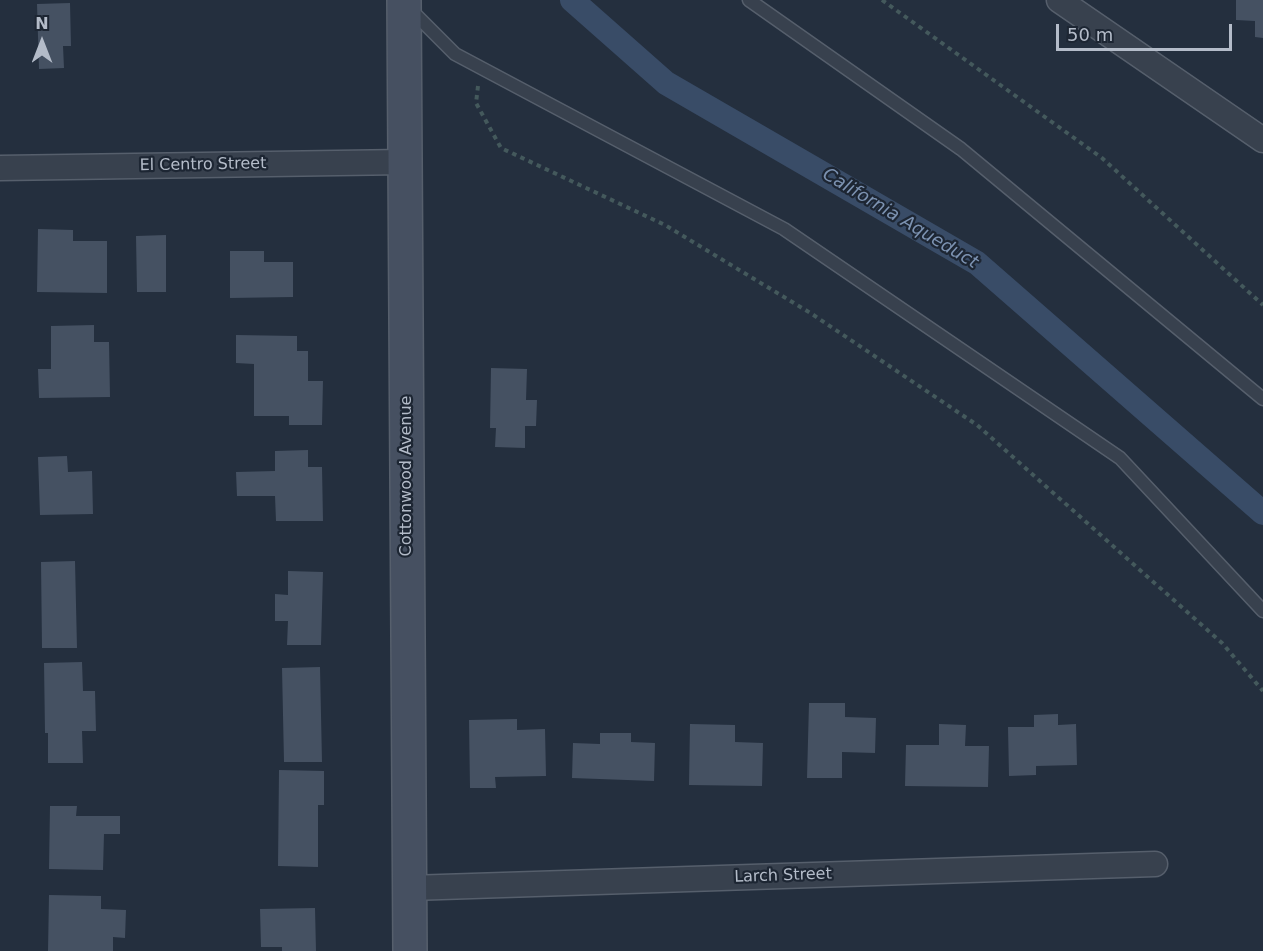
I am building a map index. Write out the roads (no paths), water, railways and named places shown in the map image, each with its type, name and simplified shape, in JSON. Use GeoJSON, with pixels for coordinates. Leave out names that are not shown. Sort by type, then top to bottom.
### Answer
{"type":"FeatureCollection","features":[{"type":"Feature","properties":{"kind":"street"},"geometry":{"type":"LineString","coordinates":[[1059,0],[1263,140]]}},
{"type":"Feature","properties":{"kind":"street","name":"Cottonwood Avenue"},"geometry":{"type":"LineString","coordinates":[[402,1],[410,951]]}},
{"type":"Feature","properties":{"kind":"street","name":"El Centro Street"},"geometry":{"type":"LineString","coordinates":[[0,168],[405,162]]}},
{"type":"Feature","properties":{"kind":"street","name":"Larch Street"},"geometry":{"type":"LineString","coordinates":[[410,888],[1155,864]]}},
{"type":"Feature","properties":{"kind":"lane"},"geometry":{"type":"LineString","coordinates":[[749,0],[961,149],[1263,399]]}},
{"type":"Feature","properties":{"kind":"lane"},"geometry":{"type":"LineString","coordinates":[[402,1],[455,54],[784,229],[1120,458],[1263,611]]}},
{"type":"Feature","properties":{"kind":"waterway","name":"California Aqueduct"},"geometry":{"type":"LineString","coordinates":[[572,0],[666,83],[977,263],[1263,513]]}}]}
